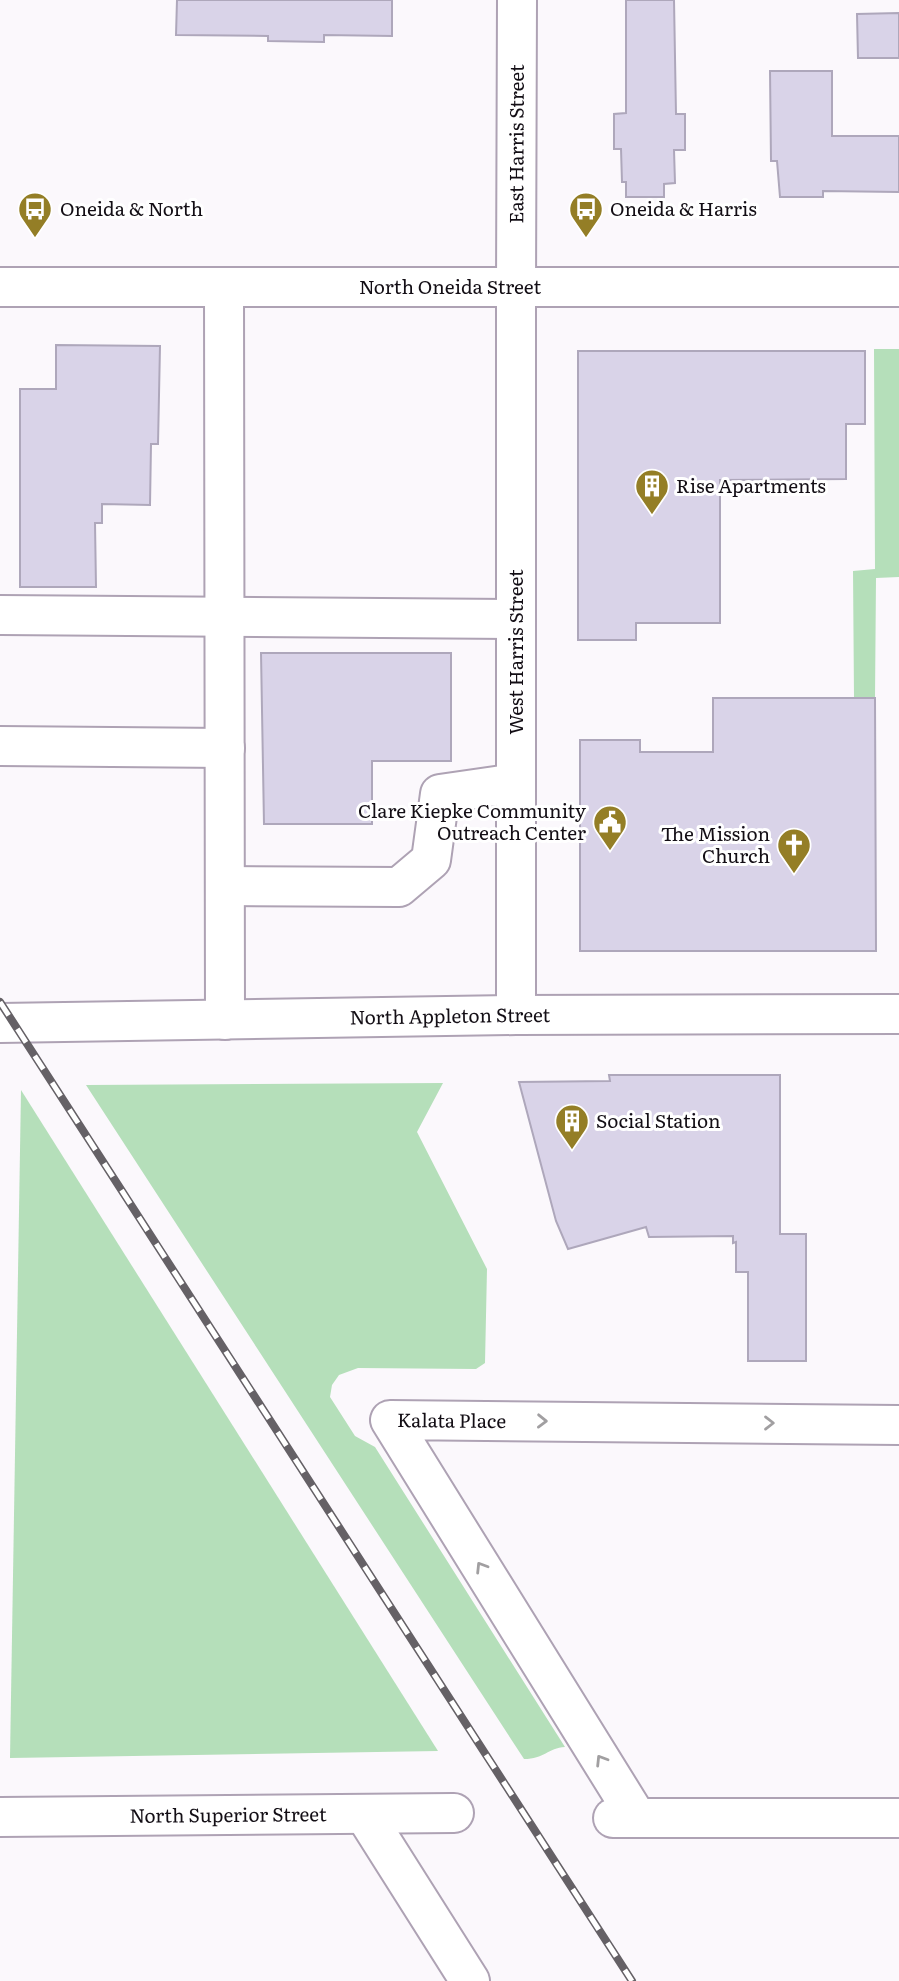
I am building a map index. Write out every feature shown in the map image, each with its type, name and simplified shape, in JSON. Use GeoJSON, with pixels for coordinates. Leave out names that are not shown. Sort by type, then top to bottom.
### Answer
{"type":"FeatureCollection","features":[{"type":"Feature","properties":{"kind":"street","name":"East Harris Street"},"geometry":{"type":"LineString","coordinates":[[516,289],[517,0]]}},
{"type":"Feature","properties":{"kind":"street","name":"North Oneida Street"},"geometry":{"type":"LineString","coordinates":[[0,287],[899,287]]}},
{"type":"Feature","properties":{"kind":"street"},"geometry":{"type":"LineString","coordinates":[[224,287],[225,1020]]}},
{"type":"Feature","properties":{"kind":"street","name":"West Harris Street"},"geometry":{"type":"LineString","coordinates":[[516,289],[516,1015]]}},
{"type":"Feature","properties":{"kind":"street"},"geometry":{"type":"LineString","coordinates":[[0,615],[516,620]]}},
{"type":"Feature","properties":{"kind":"street"},"geometry":{"type":"LineString","coordinates":[[0,746],[225,748]]}},
{"type":"Feature","properties":{"kind":"street"},"geometry":{"type":"LineString","coordinates":[[225,886],[399,887],[431,860],[440,794],[516,783]]}},
{"type":"Feature","properties":{"kind":"street","name":"North Appleton Street"},"geometry":{"type":"LineString","coordinates":[[0,1023],[516,1015],[899,1014]]}},
{"type":"Feature","properties":{"kind":"street","name":"Kalata Place"},"geometry":{"type":"LineString","coordinates":[[899,1424],[390,1420],[625,1818],[899,1818]]}},
{"type":"Feature","properties":{"kind":"street","name":"North Superior Street"},"geometry":{"type":"LineString","coordinates":[[0,1817],[454,1813]]}},
{"type":"Feature","properties":{"kind":"street"},"geometry":{"type":"LineString","coordinates":[[365,1815],[470,1981]]}},
{"type":"Feature","properties":{"kind":"green space"},"geometry":{"type":"Polygon","coordinates":[[[874,349],[899,349],[899,577],[876,578],[875,698],[854,698],[853,571],[875,569],[874,349]]]}},
{"type":"Feature","properties":{"kind":"green space"},"geometry":{"type":"Polygon","coordinates":[[[443,1083],[417,1132],[487,1269],[485,1363],[476,1369],[358,1368],[339,1375],[332,1385],[330,1397],[355,1436],[375,1447],[565,1747],[531,1759],[524,1759],[86,1085],[443,1083]]]}},
{"type":"Feature","properties":{"kind":"green space"},"geometry":{"type":"Polygon","coordinates":[[[21,1090],[438,1751],[10,1758],[21,1090]]]}},
{"type":"Feature","properties":{"kind":"building"},"geometry":{"type":"Polygon","coordinates":[[[177,0],[392,0],[392,36],[324,35],[324,42],[268,41],[268,36],[176,35],[177,0]]]}},
{"type":"Feature","properties":{"kind":"building"},"geometry":{"type":"Polygon","coordinates":[[[626,0],[674,0],[676,114],[685,114],[685,150],[674,150],[675,183],[664,184],[664,197],[626,197],[626,182],[622,182],[621,149],[614,149],[614,114],[626,113],[626,0]]]}},
{"type":"Feature","properties":{"kind":"building"},"geometry":{"type":"Polygon","coordinates":[[[899,13],[899,58],[858,58],[857,14],[899,13]]]}},
{"type":"Feature","properties":{"kind":"building"},"geometry":{"type":"Polygon","coordinates":[[[770,71],[832,71],[832,136],[899,136],[899,192],[823,191],[823,197],[780,197],[777,161],[771,161],[770,71]]]}},
{"type":"Feature","properties":{"kind":"building"},"geometry":{"type":"Polygon","coordinates":[[[56,345],[160,346],[158,444],[151,444],[150,505],[102,504],[102,523],[95,523],[96,587],[20,587],[20,389],[56,389],[56,345]]]}},
{"type":"Feature","properties":{"kind":"building","name":"Rise Apartments"},"geometry":{"type":"Polygon","coordinates":[[[578,351],[865,351],[865,424],[846,424],[846,479],[720,480],[720,623],[636,623],[636,640],[578,640],[578,351]]]}},
{"type":"Feature","properties":{"kind":"building"},"geometry":{"type":"Polygon","coordinates":[[[261,653],[451,653],[451,761],[372,761],[372,824],[264,824],[261,653]]]}},
{"type":"Feature","properties":{"kind":"building","name":"The Mission Church"},"geometry":{"type":"Polygon","coordinates":[[[713,698],[875,698],[876,951],[580,951],[580,740],[640,740],[640,752],[713,752],[713,698]]]}},
{"type":"Feature","properties":{"kind":"building"},"geometry":{"type":"Polygon","coordinates":[[[609,1075],[780,1075],[780,1234],[806,1234],[806,1361],[748,1361],[748,1272],[736,1272],[736,1242],[733,1243],[733,1236],[649,1237],[646,1227],[568,1249],[556,1221],[519,1082],[610,1081],[609,1075]]]}},
{"type":"Feature","properties":{"kind":"railway"},"geometry":{"type":"LineString","coordinates":[[0,1002],[632,1981]]}},
{"type":"Feature","properties":{"kind":"place","name":"Oneida & North"},"geometry":{"type":"Point","coordinates":[35,239]}},
{"type":"Feature","properties":{"kind":"place","name":"Oneida & Harris"},"geometry":{"type":"Point","coordinates":[586,239]}},
{"type":"Feature","properties":{"kind":"place","name":"Rise Apartments"},"geometry":{"type":"Point","coordinates":[652,516]}},
{"type":"Feature","properties":{"kind":"place","name":"Clare Kiepke Community Outreach Center"},"geometry":{"type":"Point","coordinates":[610,852]}},
{"type":"Feature","properties":{"kind":"place","name":"The Mission Church"},"geometry":{"type":"Point","coordinates":[794,875]}},
{"type":"Feature","properties":{"kind":"place","name":"Social Station"},"geometry":{"type":"Point","coordinates":[572,1151]}}]}
